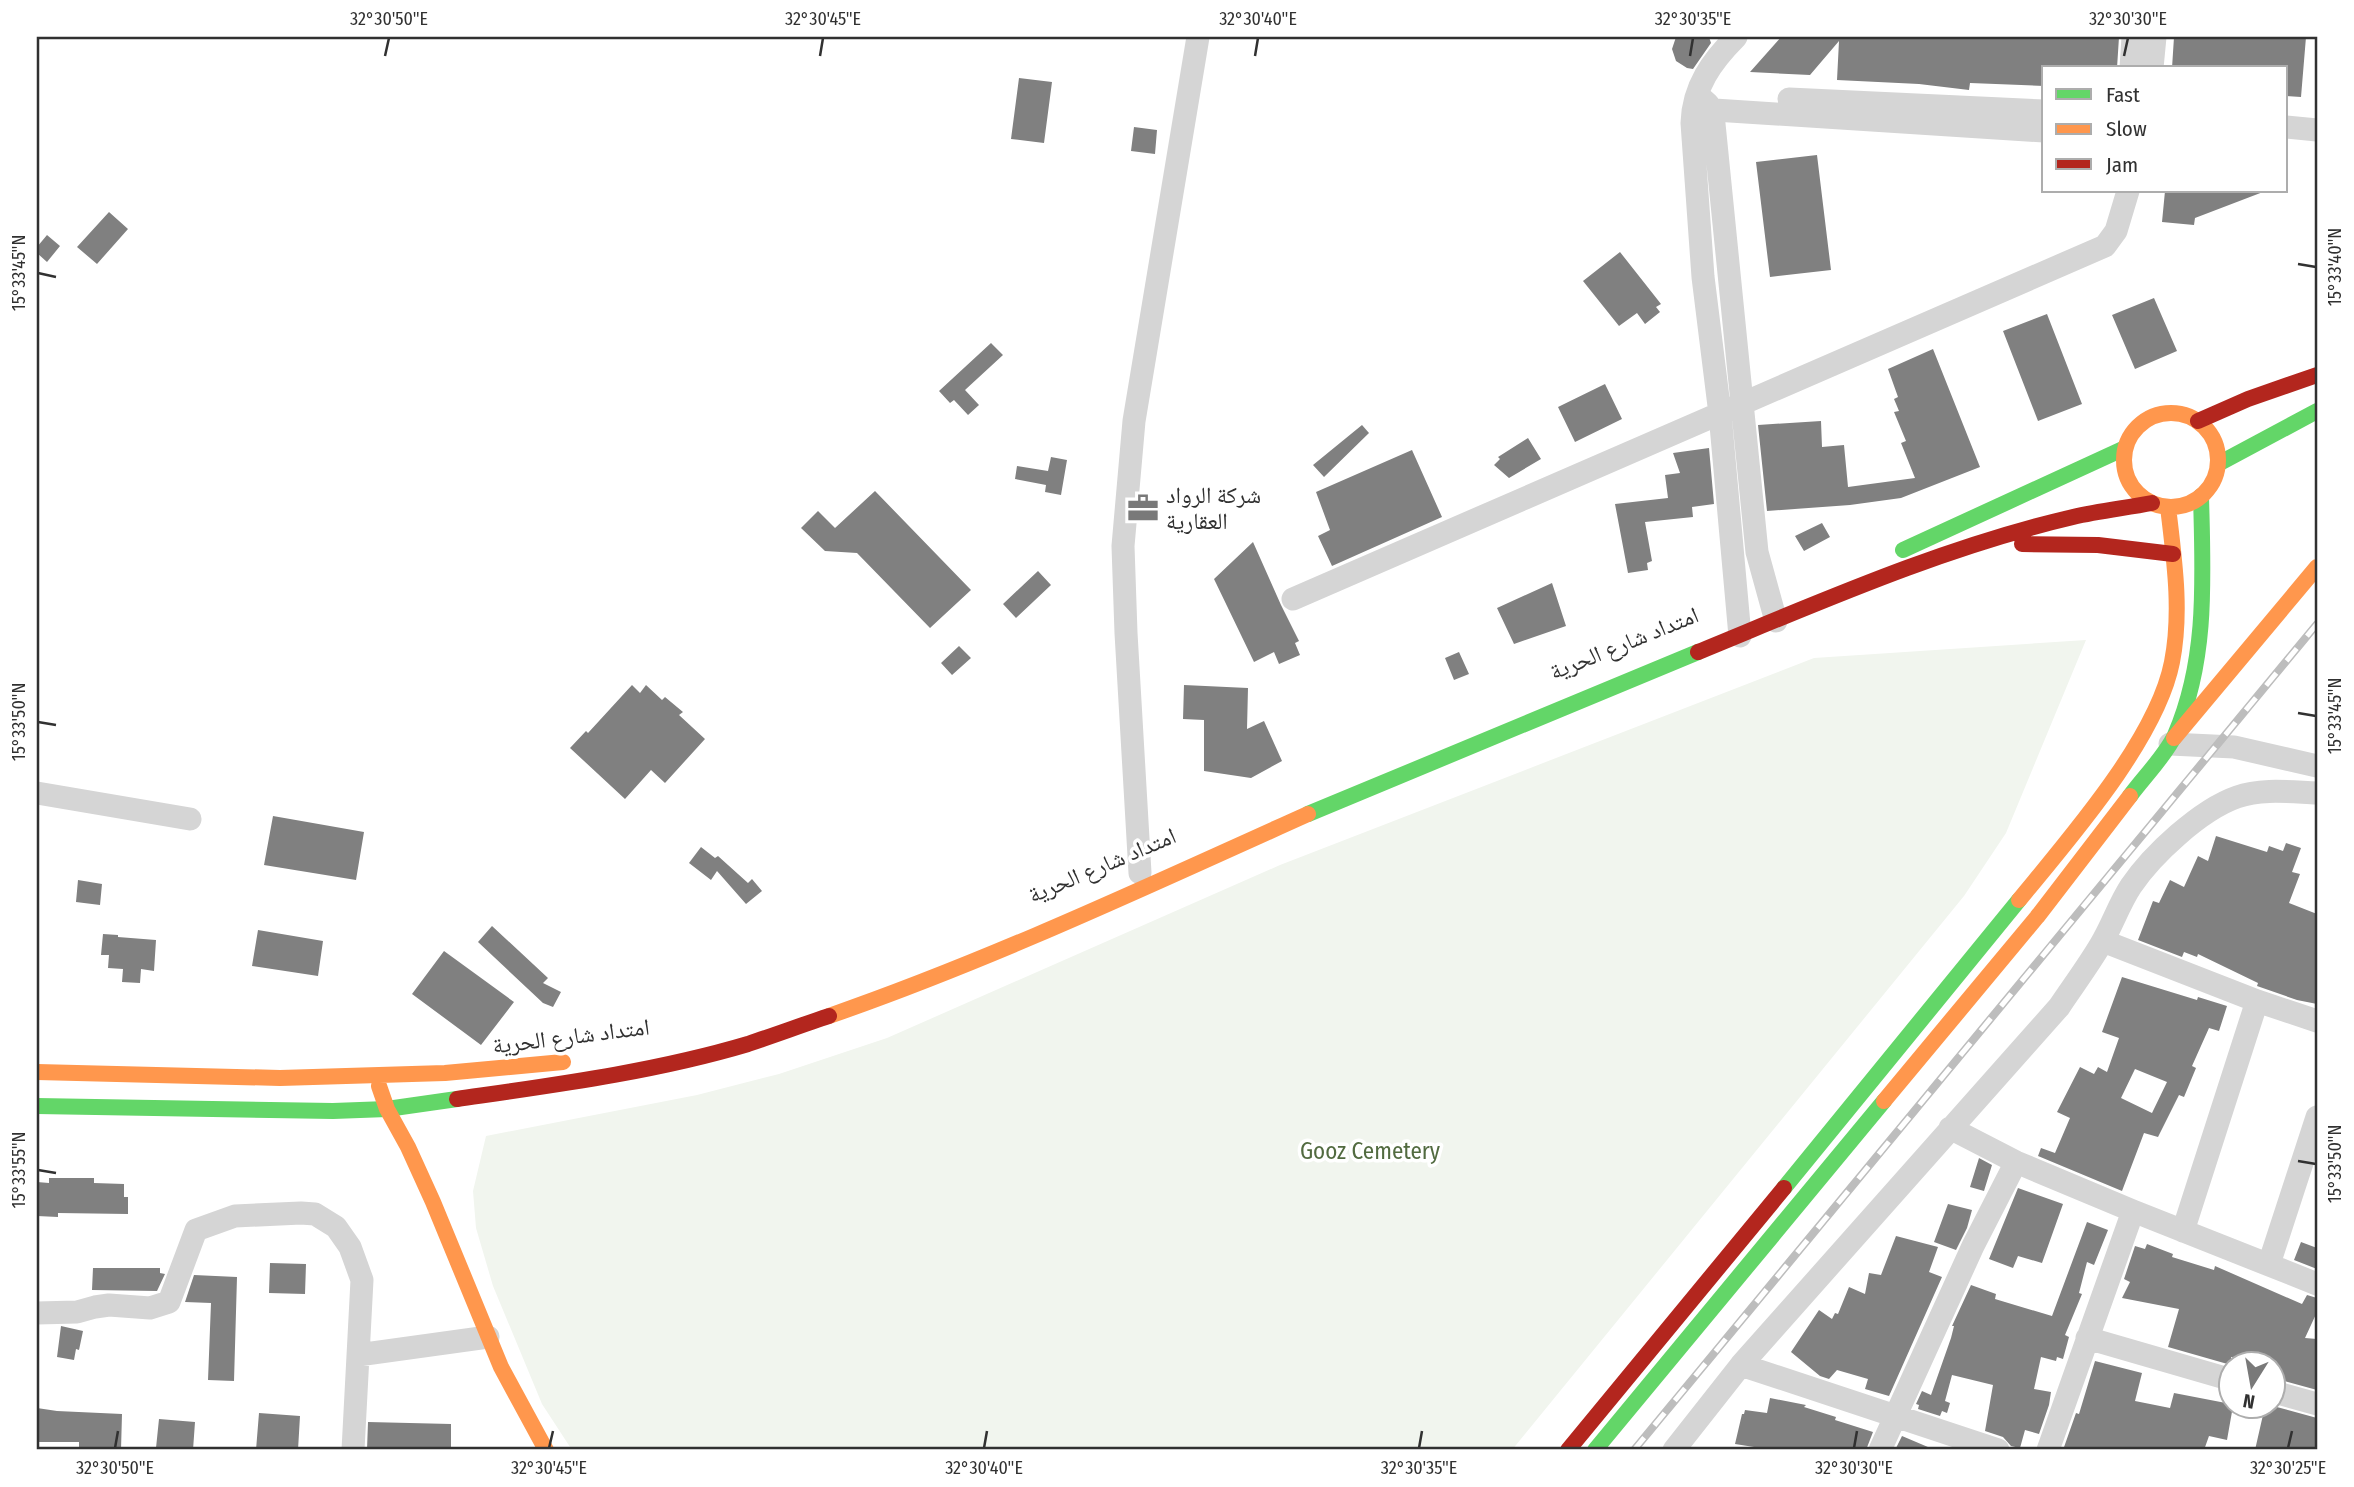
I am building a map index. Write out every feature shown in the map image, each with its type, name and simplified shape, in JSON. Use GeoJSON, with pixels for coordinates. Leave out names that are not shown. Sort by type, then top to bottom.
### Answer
{"type":"FeatureCollection","features":[{"type":"Feature","properties":{"kind":"main road"},"geometry":{"type":"LineString","coordinates":[[2198,421],[2248,399],[2317,375]]}},
{"type":"Feature","properties":{"kind":"main road"},"geometry":{"type":"LineString","coordinates":[[2218,464],[2317,411]]}},
{"type":"Feature","properties":{"kind":"main road"},"geometry":{"type":"LineString","coordinates":[[37,1106],[333,1111],[387,1109],[579,1081],[747,1044],[895,993],[1088,913],[1364,789],[1774,614],[1980,544],[2073,517],[2152,503],[2168,507],[2180,506],[2201,496],[2210,487],[2218,464],[2214,440],[2208,429],[2180,413],[2150,417],[2135,430],[2126,448],[2126,474],[2132,486],[2152,503]]}},
{"type":"Feature","properties":{"kind":"main road"},"geometry":{"type":"LineString","coordinates":[[1886,557],[2126,448]]}},
{"type":"Feature","properties":{"kind":"main road"},"geometry":{"type":"LineString","coordinates":[[2172,741],[2188,698],[2201,638],[2201,496]]}},
{"type":"Feature","properties":{"kind":"main road"},"geometry":{"type":"LineString","coordinates":[[1568,1450],[1866,1090],[2064,845],[2126,759],[2158,704],[2173,659],[2176,589],[2168,507]]}},
{"type":"Feature","properties":{"kind":"main road"},"geometry":{"type":"LineString","coordinates":[[1980,544],[2067,543],[2139,547],[2173,554]]}},
{"type":"Feature","properties":{"kind":"main road"},"geometry":{"type":"LineString","coordinates":[[1774,614],[1864,567]]}},
{"type":"Feature","properties":{"kind":"main road"},"geometry":{"type":"LineString","coordinates":[[1595,1450],[2037,917],[2172,741],[2317,567]]}},
{"type":"Feature","properties":{"kind":"main road","name":"امتداد شارع الحرية"},"geometry":{"type":"LineString","coordinates":[[706,1039],[807,1010],[887,981],[1358,778],[1740,628]]}},
{"type":"Feature","properties":{"kind":"main road","name":"امتداد شارع الحرية"},"geometry":{"type":"LineString","coordinates":[[37,1072],[281,1078],[377,1076],[445,1073],[585,1059]]}},
{"type":"Feature","properties":{"kind":"main road"},"geometry":{"type":"LineString","coordinates":[[377,1076],[387,1109],[433,1202],[501,1367],[545,1450]]}},
{"type":"Feature","properties":{"kind":"street"},"geometry":{"type":"LineString","coordinates":[[1140,873],[1126,647],[1124,547],[1134,421],[1198,37]]}},
{"type":"Feature","properties":{"kind":"street"},"geometry":{"type":"LineString","coordinates":[[1736,37],[1712,62],[1701,83],[1700,105],[1703,276],[1720,414],[1740,628]]}},
{"type":"Feature","properties":{"kind":"street"},"geometry":{"type":"LineString","coordinates":[[2131,66],[2133,37]]}},
{"type":"Feature","properties":{"kind":"street"},"geometry":{"type":"LineString","coordinates":[[2152,66],[2155,37]]}},
{"type":"Feature","properties":{"kind":"street"},"geometry":{"type":"LineString","coordinates":[[1700,105],[2042,111]]}},
{"type":"Feature","properties":{"kind":"street"},"geometry":{"type":"LineString","coordinates":[[1700,105],[2042,131]]}},
{"type":"Feature","properties":{"kind":"street"},"geometry":{"type":"LineString","coordinates":[[1700,105],[1715,137],[1758,552],[1774,614]]}},
{"type":"Feature","properties":{"kind":"street"},"geometry":{"type":"LineString","coordinates":[[2288,127],[2317,130]]}},
{"type":"Feature","properties":{"kind":"street"},"geometry":{"type":"LineString","coordinates":[[1293,599],[2105,246],[2116,231],[2128,192]]}},
{"type":"Feature","properties":{"kind":"street"},"geometry":{"type":"LineString","coordinates":[[2172,741],[2234,747],[2317,766]]}},
{"type":"Feature","properties":{"kind":"street"},"geometry":{"type":"LineString","coordinates":[[1674,1450],[1741,1365],[2059,1007],[2103,941],[2130,888],[2154,857],[2215,808],[2237,797],[2258,792],[2317,793]]}},
{"type":"Feature","properties":{"kind":"street"},"geometry":{"type":"LineString","coordinates":[[37,793],[190,819]]}},
{"type":"Feature","properties":{"kind":"street"},"geometry":{"type":"LineString","coordinates":[[2103,941],[2257,1001],[2317,1021]]}},
{"type":"Feature","properties":{"kind":"street"},"geometry":{"type":"LineString","coordinates":[[2183,1231],[2257,1001]]}},
{"type":"Feature","properties":{"kind":"street"},"geometry":{"type":"LineString","coordinates":[[2269,1264],[2317,1117]]}},
{"type":"Feature","properties":{"kind":"street"},"geometry":{"type":"LineString","coordinates":[[1950,1128],[2016,1162],[2133,1212],[2317,1284]]}},
{"type":"Feature","properties":{"kind":"street"},"geometry":{"type":"LineString","coordinates":[[1880,1450],[1968,1257],[2016,1162]]}},
{"type":"Feature","properties":{"kind":"street"},"geometry":{"type":"LineString","coordinates":[[2048,1450],[2133,1212]]}},
{"type":"Feature","properties":{"kind":"street"},"geometry":{"type":"LineString","coordinates":[[37,1313],[77,1312],[109,1305],[150,1308],[169,1302],[195,1230],[235,1216],[314,1214],[336,1227],[350,1247],[362,1280],[353,1450]]}},
{"type":"Feature","properties":{"kind":"street"},"geometry":{"type":"LineString","coordinates":[[358,1355],[488,1337]]}},
{"type":"Feature","properties":{"kind":"street"},"geometry":{"type":"LineString","coordinates":[[2087,1338],[2218,1376]]}},
{"type":"Feature","properties":{"kind":"street"},"geometry":{"type":"LineString","coordinates":[[1741,1365],[1997,1450]]}},
{"type":"Feature","properties":{"kind":"street"},"geometry":{"type":"LineString","coordinates":[[2288,1396],[2317,1405]]}},
{"type":"Feature","properties":{"kind":"green space","name":"Gooz Cemetery"},"geometry":{"type":"Polygon","coordinates":[[[2086,640],[2006,833],[1964,896],[1512,1450],[572,1450],[542,1404],[493,1286],[476,1228],[473,1191],[486,1136],[697,1095],[779,1074],[887,1038],[1280,865],[1814,658],[2086,640]]]}},
{"type":"Feature","properties":{"kind":"building"},"geometry":{"type":"Polygon","coordinates":[[[1676,37],[1709,37],[1711,43],[1693,69],[1676,61],[1672,49],[1676,37]]]}},
{"type":"Feature","properties":{"kind":"building"},"geometry":{"type":"Polygon","coordinates":[[[1781,37],[2119,37],[2117,66],[2042,66],[2042,86],[1970,83],[1969,90],[1919,84],[1837,80],[1839,41],[1810,75],[1750,72],[1781,37]]]}},
{"type":"Feature","properties":{"kind":"building"},"geometry":{"type":"Polygon","coordinates":[[[2174,37],[2306,37],[2301,97],[2288,96],[2288,66],[2172,66],[2174,37]]]}},
{"type":"Feature","properties":{"kind":"building"},"geometry":{"type":"Polygon","coordinates":[[[1019,78],[1052,82],[1044,143],[1011,139],[1019,78]]]}},
{"type":"Feature","properties":{"kind":"building"},"geometry":{"type":"Polygon","coordinates":[[[1134,127],[1157,130],[1155,154],[1131,151],[1134,127]]]}},
{"type":"Feature","properties":{"kind":"building"},"geometry":{"type":"Polygon","coordinates":[[[1817,155],[1831,270],[1770,277],[1756,162],[1817,155]]]}},
{"type":"Feature","properties":{"kind":"building"},"geometry":{"type":"Polygon","coordinates":[[[2165,192],[2263,192],[2195,218],[2194,225],[2162,222],[2165,192]]]}},
{"type":"Feature","properties":{"kind":"building"},"geometry":{"type":"Polygon","coordinates":[[[109,212],[128,229],[97,264],[77,247],[109,212]]]}},
{"type":"Feature","properties":{"kind":"building"},"geometry":{"type":"Polygon","coordinates":[[[47,235],[60,246],[47,262],[37,253],[37,247],[47,235]]]}},
{"type":"Feature","properties":{"kind":"building"},"geometry":{"type":"Polygon","coordinates":[[[1620,252],[1661,304],[1656,307],[1660,312],[1645,324],[1637,313],[1619,326],[1583,281],[1620,252]]]}},
{"type":"Feature","properties":{"kind":"building"},"geometry":{"type":"Polygon","coordinates":[[[2154,298],[2177,351],[2135,369],[2112,315],[2154,298]]]}},
{"type":"Feature","properties":{"kind":"building"},"geometry":{"type":"Polygon","coordinates":[[[2047,314],[2082,404],[2038,421],[2003,331],[2047,314]]]}},
{"type":"Feature","properties":{"kind":"building"},"geometry":{"type":"Polygon","coordinates":[[[991,343],[1003,355],[965,390],[979,405],[968,415],[954,400],[950,403],[939,391],[991,343]]]}},
{"type":"Feature","properties":{"kind":"building"},"geometry":{"type":"Polygon","coordinates":[[[1933,349],[1980,467],[1901,498],[1767,511],[1758,425],[1821,421],[1822,447],[1844,445],[1848,487],[1915,478],[1901,443],[1906,441],[1894,412],[1899,411],[1894,399],[1898,397],[1888,369],[1933,349]]]}},
{"type":"Feature","properties":{"kind":"building"},"geometry":{"type":"Polygon","coordinates":[[[1605,384],[1622,419],[1575,442],[1558,407],[1605,384]]]}},
{"type":"Feature","properties":{"kind":"building"},"geometry":{"type":"Polygon","coordinates":[[[1362,425],[1369,433],[1324,477],[1313,465],[1362,425]]]}},
{"type":"Feature","properties":{"kind":"building"},"geometry":{"type":"Polygon","coordinates":[[[1528,438],[1541,459],[1509,478],[1494,465],[1500,459],[1498,457],[1528,438]]]}},
{"type":"Feature","properties":{"kind":"building"},"geometry":{"type":"Polygon","coordinates":[[[1709,448],[1714,504],[1692,507],[1693,517],[1645,522],[1652,561],[1647,563],[1648,570],[1628,573],[1615,504],[1668,498],[1665,475],[1680,473],[1673,453],[1709,448]]]}},
{"type":"Feature","properties":{"kind":"building"},"geometry":{"type":"Polygon","coordinates":[[[1412,450],[1442,517],[1332,566],[1318,536],[1330,530],[1316,492],[1412,450]]]}},
{"type":"Feature","properties":{"kind":"building"},"geometry":{"type":"Polygon","coordinates":[[[1051,457],[1067,460],[1061,495],[1045,492],[1046,485],[1015,479],[1017,466],[1048,471],[1051,457]]]}},
{"type":"Feature","properties":{"kind":"building"},"geometry":{"type":"Polygon","coordinates":[[[875,491],[971,590],[930,628],[857,553],[825,551],[801,528],[818,511],[835,528],[875,491]]]}},
{"type":"Feature","properties":{"kind":"building"},"geometry":{"type":"Polygon","coordinates":[[[1822,523],[1830,537],[1804,551],[1795,536],[1822,523]]]}},
{"type":"Feature","properties":{"kind":"building"},"geometry":{"type":"Polygon","coordinates":[[[1253,542],[1299,641],[1295,643],[1300,655],[1279,664],[1274,652],[1254,662],[1214,579],[1253,542]]]}},
{"type":"Feature","properties":{"kind":"building"},"geometry":{"type":"Polygon","coordinates":[[[1038,571],[1051,585],[1016,618],[1003,604],[1038,571]]]}},
{"type":"Feature","properties":{"kind":"building"},"geometry":{"type":"Polygon","coordinates":[[[1552,583],[1566,626],[1514,644],[1497,608],[1552,583]]]}},
{"type":"Feature","properties":{"kind":"building"},"geometry":{"type":"Polygon","coordinates":[[[959,646],[971,658],[952,675],[941,663],[959,646]]]}},
{"type":"Feature","properties":{"kind":"building"},"geometry":{"type":"Polygon","coordinates":[[[1459,652],[1469,674],[1454,680],[1445,658],[1459,652]]]}},
{"type":"Feature","properties":{"kind":"building"},"geometry":{"type":"Polygon","coordinates":[[[632,685],[640,693],[646,685],[662,700],[665,697],[683,712],[679,715],[705,739],[665,783],[651,770],[625,799],[570,748],[586,731],[588,733],[632,685]]]}},
{"type":"Feature","properties":{"kind":"building"},"geometry":{"type":"Polygon","coordinates":[[[1184,685],[1248,688],[1247,729],[1264,721],[1282,761],[1251,778],[1204,771],[1204,720],[1183,719],[1184,685]]]}},
{"type":"Feature","properties":{"kind":"building"},"geometry":{"type":"Polygon","coordinates":[[[273,816],[364,832],[356,880],[264,865],[273,816]]]}},
{"type":"Feature","properties":{"kind":"building"},"geometry":{"type":"Polygon","coordinates":[[[2216,836],[2267,852],[2269,846],[2283,851],[2286,843],[2301,848],[2292,872],[2300,874],[2289,903],[2317,914],[2317,1004],[2257,986],[2258,983],[2198,954],[2197,957],[2184,952],[2182,957],[2138,940],[2153,901],[2159,903],[2170,880],[2184,887],[2198,856],[2208,861],[2216,836]]]}},
{"type":"Feature","properties":{"kind":"building"},"geometry":{"type":"Polygon","coordinates":[[[701,847],[715,858],[718,856],[748,883],[752,879],[762,891],[746,904],[717,871],[711,880],[689,863],[701,847]]]}},
{"type":"Feature","properties":{"kind":"building"},"geometry":{"type":"Polygon","coordinates":[[[78,880],[102,884],[100,905],[76,902],[78,880]]]}},
{"type":"Feature","properties":{"kind":"building"},"geometry":{"type":"Polygon","coordinates":[[[492,926],[548,978],[543,983],[561,992],[553,1007],[543,1003],[478,942],[492,926]]]}},
{"type":"Feature","properties":{"kind":"building"},"geometry":{"type":"Polygon","coordinates":[[[258,930],[323,941],[318,976],[252,966],[258,930]]]}},
{"type":"Feature","properties":{"kind":"building"},"geometry":{"type":"Polygon","coordinates":[[[103,934],[156,940],[154,971],[141,969],[140,983],[122,982],[123,969],[108,968],[109,955],[101,955],[103,934]]]}},
{"type":"Feature","properties":{"kind":"building"},"geometry":{"type":"Polygon","coordinates":[[[444,951],[514,1002],[481,1045],[412,994],[444,951]]]}},
{"type":"Feature","properties":{"kind":"building"},"geometry":{"type":"Polygon","coordinates":[[[2122,977],[2197,1000],[2198,997],[2227,1006],[2219,1031],[2209,1028],[2192,1066],[2196,1068],[2184,1097],[2179,1095],[2158,1137],[2144,1133],[2122,1191],[2038,1156],[2041,1148],[2055,1153],[2070,1118],[2057,1112],[2080,1067],[2094,1074],[2098,1067],[2107,1072],[2119,1038],[2102,1032],[2122,977]],[[2135,1069],[2121,1098],[2152,1113],[2167,1082],[2135,1069]]]}},
{"type":"Feature","properties":{"kind":"building"},"geometry":{"type":"Polygon","coordinates":[[[1979,1158],[1992,1165],[1984,1191],[1970,1187],[1979,1158]]]}},
{"type":"Feature","properties":{"kind":"building"},"geometry":{"type":"Polygon","coordinates":[[[49,1178],[94,1178],[94,1183],[124,1184],[124,1197],[128,1197],[128,1214],[58,1213],[58,1217],[37,1216],[37,1182],[49,1183],[49,1178]]]}},
{"type":"Feature","properties":{"kind":"building"},"geometry":{"type":"Polygon","coordinates":[[[2018,1188],[2063,1204],[2042,1263],[2018,1256],[2013,1268],[1989,1259],[2018,1188]]]}},
{"type":"Feature","properties":{"kind":"building"},"geometry":{"type":"Polygon","coordinates":[[[1948,1204],[1972,1210],[1956,1250],[1934,1242],[1948,1204]]]}},
{"type":"Feature","properties":{"kind":"building"},"geometry":{"type":"Polygon","coordinates":[[[2087,1222],[2108,1230],[2094,1265],[2087,1262],[2079,1293],[2082,1294],[2065,1335],[2069,1337],[2063,1359],[2057,1357],[2056,1361],[2041,1357],[2034,1389],[2051,1392],[2039,1434],[2025,1430],[2020,1448],[2011,1446],[2003,1437],[1985,1431],[1993,1385],[1952,1375],[1945,1401],[1950,1403],[1947,1413],[1942,1411],[1940,1416],[1918,1409],[1919,1405],[1916,1404],[1922,1391],[1931,1395],[1951,1338],[1952,1326],[1971,1285],[1996,1294],[1995,1299],[2052,1316],[2087,1222]]]}},
{"type":"Feature","properties":{"kind":"building"},"geometry":{"type":"Polygon","coordinates":[[[1896,1236],[1938,1247],[1929,1272],[1942,1277],[1889,1396],[1865,1389],[1868,1379],[1837,1370],[1829,1379],[1820,1376],[1791,1352],[1819,1310],[1832,1319],[1835,1313],[1838,1314],[1849,1287],[1865,1294],[1869,1273],[1881,1275],[1896,1236]]]}},
{"type":"Feature","properties":{"kind":"building"},"geometry":{"type":"Polygon","coordinates":[[[2301,1242],[2317,1248],[2317,1269],[2294,1260],[2301,1242]]]}},
{"type":"Feature","properties":{"kind":"building"},"geometry":{"type":"Polygon","coordinates":[[[2147,1244],[2173,1254],[2172,1257],[2214,1270],[2215,1266],[2302,1304],[2307,1295],[2317,1298],[2317,1312],[2305,1338],[2317,1339],[2317,1390],[2288,1382],[2288,1350],[2218,1350],[2218,1361],[2168,1347],[2179,1309],[2122,1298],[2130,1282],[2124,1279],[2135,1246],[2145,1249],[2147,1244]]]}},
{"type":"Feature","properties":{"kind":"building"},"geometry":{"type":"Polygon","coordinates":[[[270,1263],[306,1264],[305,1294],[269,1293],[270,1263]]]}},
{"type":"Feature","properties":{"kind":"building"},"geometry":{"type":"Polygon","coordinates":[[[93,1268],[160,1268],[160,1273],[165,1274],[157,1291],[92,1290],[93,1268]]]}},
{"type":"Feature","properties":{"kind":"building"},"geometry":{"type":"Polygon","coordinates":[[[194,1275],[237,1277],[234,1381],[208,1380],[211,1303],[185,1302],[194,1275]]]}},
{"type":"Feature","properties":{"kind":"building"},"geometry":{"type":"Polygon","coordinates":[[[61,1326],[83,1331],[74,1360],[57,1357],[61,1326]]]}},
{"type":"Feature","properties":{"kind":"building"},"geometry":{"type":"Polygon","coordinates":[[[2095,1361],[2142,1373],[2135,1401],[2170,1408],[2174,1393],[2218,1401],[2218,1420],[2231,1420],[2227,1440],[2209,1436],[2204,1450],[2063,1450],[2076,1413],[2079,1414],[2095,1361]]]}},
{"type":"Feature","properties":{"kind":"building"},"geometry":{"type":"Polygon","coordinates":[[[1770,1398],[1806,1405],[1804,1407],[1836,1417],[1835,1420],[1873,1432],[1866,1450],[1773,1450],[1735,1444],[1745,1410],[1767,1413],[1770,1398]]]}},
{"type":"Feature","properties":{"kind":"building"},"geometry":{"type":"Polygon","coordinates":[[[37,1408],[122,1414],[121,1450],[79,1450],[79,1442],[37,1442],[37,1408]]]}},
{"type":"Feature","properties":{"kind":"building"},"geometry":{"type":"Polygon","coordinates":[[[2288,1410],[2317,1418],[2317,1450],[2255,1450],[2262,1420],[2288,1420],[2288,1410]]]}},
{"type":"Feature","properties":{"kind":"building"},"geometry":{"type":"Polygon","coordinates":[[[259,1413],[300,1416],[298,1450],[256,1450],[259,1413]]]}},
{"type":"Feature","properties":{"kind":"building"},"geometry":{"type":"Polygon","coordinates":[[[159,1419],[195,1422],[193,1450],[156,1448],[159,1419]]]}},
{"type":"Feature","properties":{"kind":"building"},"geometry":{"type":"Polygon","coordinates":[[[368,1422],[451,1424],[451,1450],[367,1450],[368,1422]]]}},
{"type":"Feature","properties":{"kind":"building"},"geometry":{"type":"Polygon","coordinates":[[[1902,1436],[1935,1450],[1895,1450],[1902,1436]]]}},
{"type":"Feature","properties":{"kind":"railway"},"geometry":{"type":"LineString","coordinates":[[1634,1450],[2317,624]]}},
{"type":"Feature","properties":{"kind":"traffic: fast"},"geometry":{"type":"LineString","coordinates":[[2218,464],[2317,411]]}},
{"type":"Feature","properties":{"kind":"traffic: fast"},"geometry":{"type":"LineString","coordinates":[[1903,550],[2125,448]]}},
{"type":"Feature","properties":{"kind":"traffic: fast"},"geometry":{"type":"LineString","coordinates":[[2130,796],[2171,743],[2186,706],[2193,677],[2201,617],[2201,496]]}},
{"type":"Feature","properties":{"kind":"traffic: fast"},"geometry":{"type":"LineString","coordinates":[[1308,814],[1698,652]]}},
{"type":"Feature","properties":{"kind":"traffic: fast"},"geometry":{"type":"LineString","coordinates":[[1784,1188],[2019,900]]}},
{"type":"Feature","properties":{"kind":"traffic: fast"},"geometry":{"type":"LineString","coordinates":[[37,1106],[333,1111],[387,1109],[457,1099]]}},
{"type":"Feature","properties":{"kind":"traffic: fast"},"geometry":{"type":"LineString","coordinates":[[1595,1450],[1884,1101]]}},
{"type":"Feature","properties":{"kind":"traffic: slow"},"geometry":{"type":"LineString","coordinates":[[2171,413],[2189,417],[2204,427],[2214,442],[2218,460],[2214,478],[2204,493],[2189,503],[2171,507],[2153,503],[2138,493],[2128,478],[2124,460],[2128,442],[2138,427],[2153,417],[2171,413]]}},
{"type":"Feature","properties":{"kind":"traffic: slow"},"geometry":{"type":"LineString","coordinates":[[2019,900],[2109,787],[2149,723],[2163,692],[2172,662],[2176,623],[2176,584],[2168,507]]}},
{"type":"Feature","properties":{"kind":"traffic: slow"},"geometry":{"type":"LineString","coordinates":[[2174,738],[2317,567]]}},
{"type":"Feature","properties":{"kind":"traffic: slow"},"geometry":{"type":"LineString","coordinates":[[1884,1101],[2037,917],[2130,796]]}},
{"type":"Feature","properties":{"kind":"traffic: slow"},"geometry":{"type":"LineString","coordinates":[[829,1016],[1011,946],[1308,814]]}},
{"type":"Feature","properties":{"kind":"traffic: slow"},"geometry":{"type":"LineString","coordinates":[[37,1072],[280,1078],[445,1073],[563,1062]]}},
{"type":"Feature","properties":{"kind":"traffic: slow"},"geometry":{"type":"LineString","coordinates":[[379,1086],[387,1109],[433,1202],[501,1367],[546,1450]]}},
{"type":"Feature","properties":{"kind":"traffic: jam"},"geometry":{"type":"LineString","coordinates":[[2198,421],[2248,399],[2317,375]]}},
{"type":"Feature","properties":{"kind":"traffic: jam"},"geometry":{"type":"LineString","coordinates":[[1698,652],[1836,595],[1977,544],[2073,517],[2152,503]]}},
{"type":"Feature","properties":{"kind":"traffic: jam"},"geometry":{"type":"LineString","coordinates":[[2022,544],[2098,545],[2173,554]]}},
{"type":"Feature","properties":{"kind":"traffic: jam"},"geometry":{"type":"LineString","coordinates":[[457,1099],[604,1077],[677,1062],[748,1044],[829,1016]]}},
{"type":"Feature","properties":{"kind":"traffic: jam"},"geometry":{"type":"LineString","coordinates":[[1568,1450],[1784,1188]]}},
{"type":"Feature","properties":{"kind":"place","name":"شركة الرواد العقارية"},"geometry":{"type":"Point","coordinates":[1143,508]}}]}
